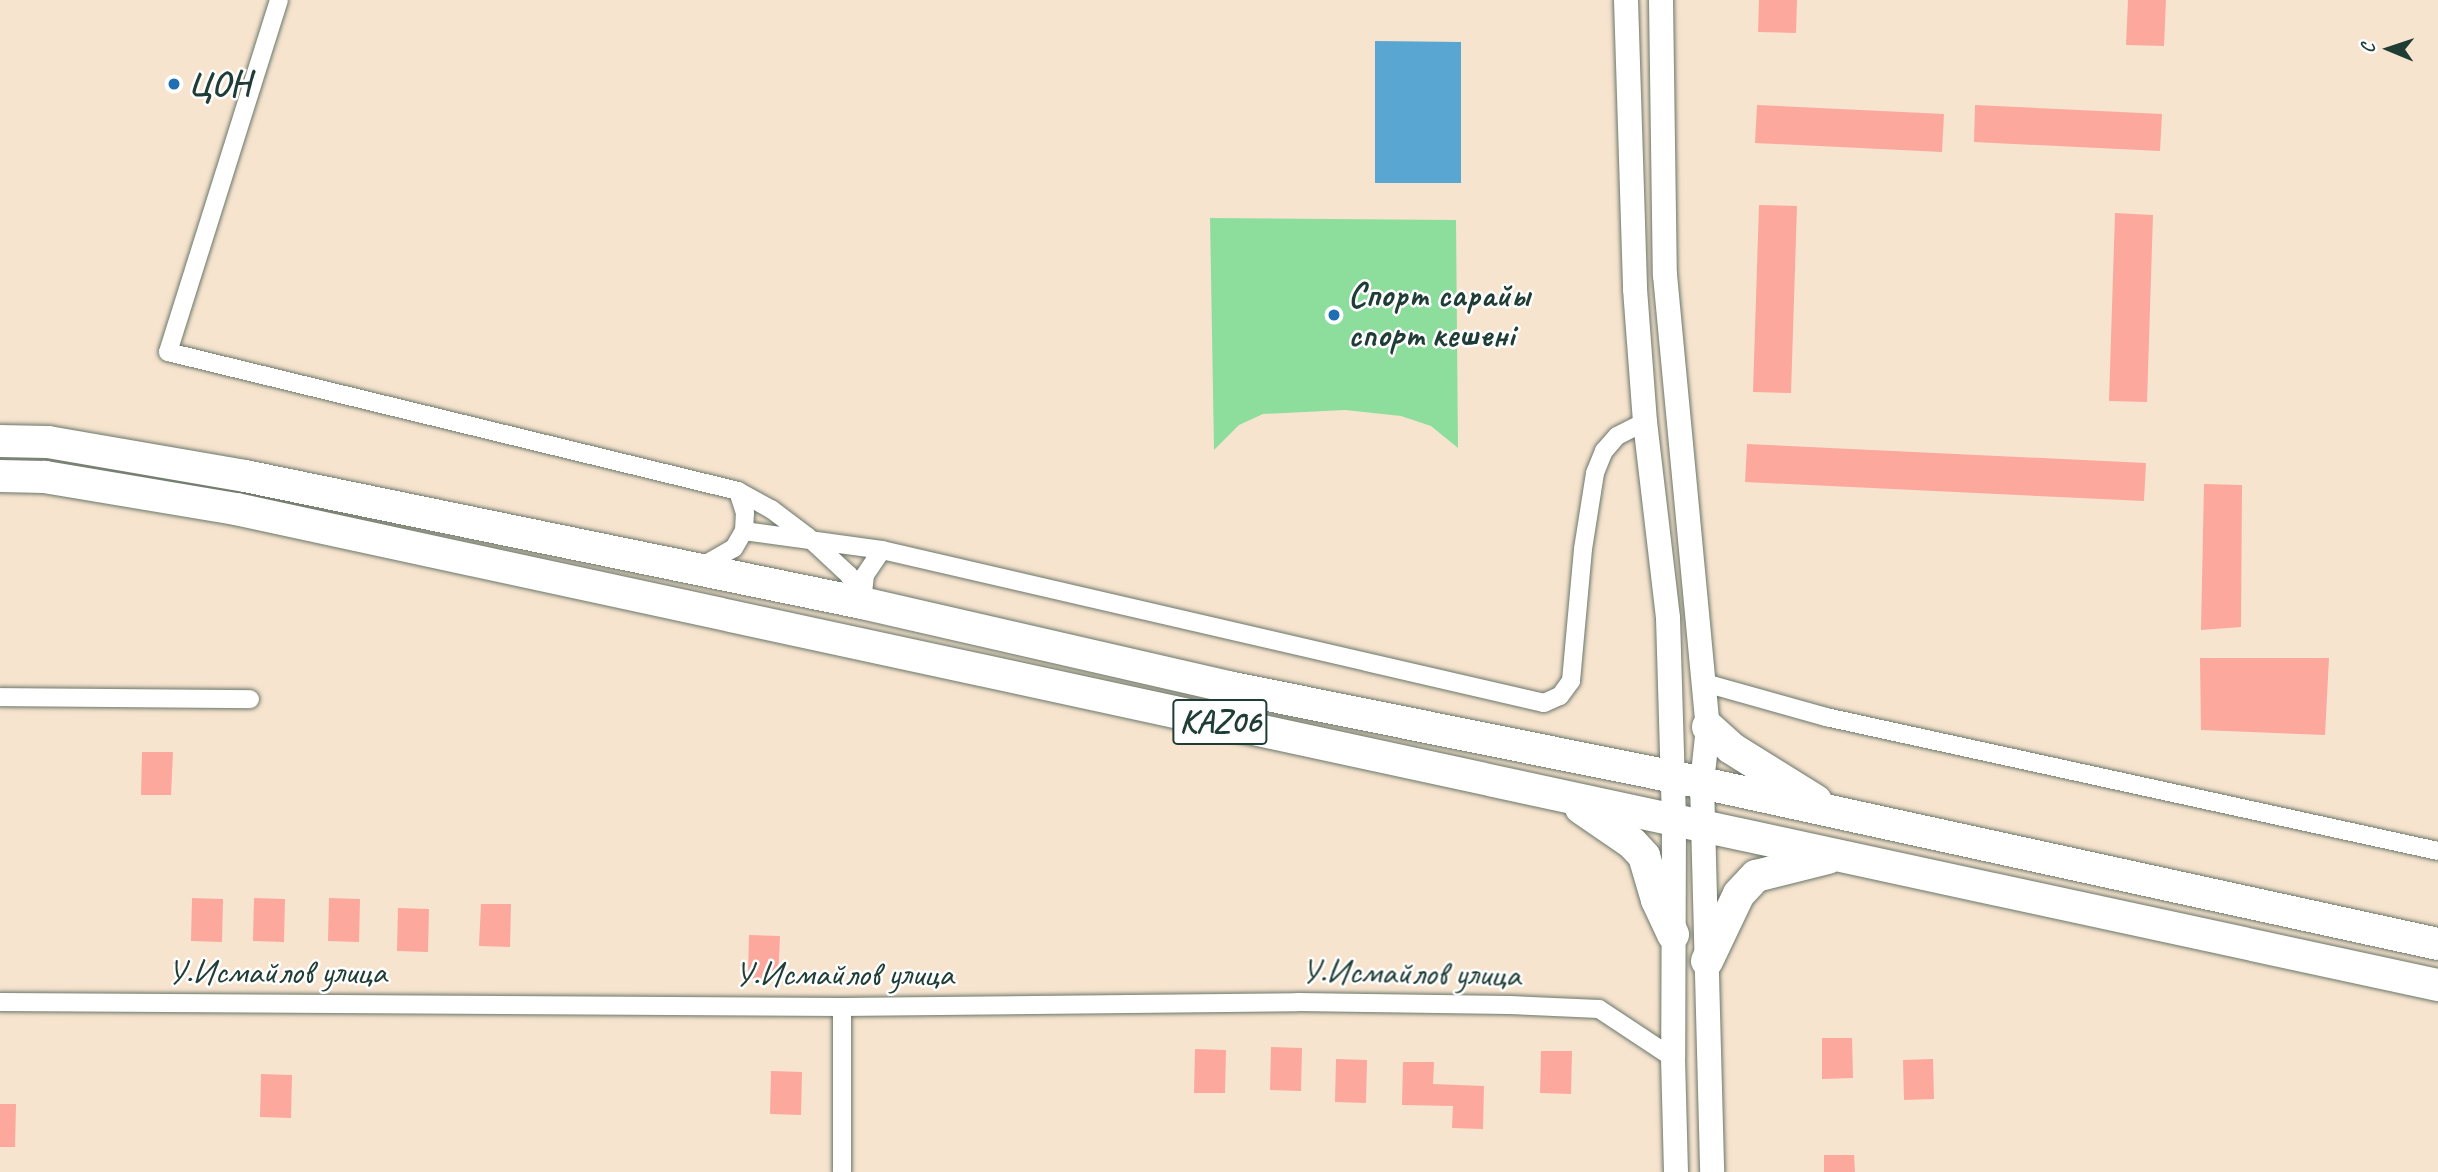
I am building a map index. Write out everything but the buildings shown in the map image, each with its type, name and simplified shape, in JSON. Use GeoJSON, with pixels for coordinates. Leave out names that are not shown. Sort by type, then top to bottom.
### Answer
{"type":"FeatureCollection","features":[{"type":"Feature","properties":{"kind":"highway","name":"KАZ06"},"geometry":{"type":"LineString","coordinates":[[0,441],[48,442],[245,476],[862,603],[1228,687],[1687,780],[2438,944]]}},
{"type":"Feature","properties":{"kind":"highway","name":"KАZ06"},"geometry":{"type":"LineString","coordinates":[[0,476],[45,477],[236,509],[2438,985]]}},
{"type":"Feature","properties":{"kind":"highway"},"geometry":{"type":"LineString","coordinates":[[1221,722],[1228,687]]}},
{"type":"Feature","properties":{"kind":"highway"},"geometry":{"type":"LineString","coordinates":[[1708,727],[1731,748],[1838,814]]}},
{"type":"Feature","properties":{"kind":"highway"},"geometry":{"type":"LineString","coordinates":[[1566,797],[1632,843],[1644,856],[1657,901],[1673,934]]}},
{"type":"Feature","properties":{"kind":"highway"},"geometry":{"type":"LineString","coordinates":[[1707,961],[1739,894],[1756,876],[1836,855]]}},
{"type":"Feature","properties":{"kind":"street"},"geometry":{"type":"LineString","coordinates":[[279,0],[168,352],[738,491],[771,509],[808,537],[849,575],[862,603]]}},
{"type":"Feature","properties":{"kind":"street"},"geometry":{"type":"LineString","coordinates":[[1626,0],[1635,289],[1645,422],[1687,780],[1689,824],[1707,961],[1712,1172]]}},
{"type":"Feature","properties":{"kind":"street"},"geometry":{"type":"LineString","coordinates":[[1661,0],[1665,275],[1708,727],[1687,780]]}},
{"type":"Feature","properties":{"kind":"street"},"geometry":{"type":"LineString","coordinates":[[744,531],[808,537],[882,550],[1544,704],[1560,696],[1571,681],[1584,549],[1595,472],[1604,451],[1617,436],[1645,422]]}},
{"type":"Feature","properties":{"kind":"street"},"geometry":{"type":"LineString","coordinates":[[697,569],[734,548],[744,531],[745,513],[738,491]]}},
{"type":"Feature","properties":{"kind":"street"},"geometry":{"type":"LineString","coordinates":[[862,603],[865,575],[882,550]]}},
{"type":"Feature","properties":{"kind":"street"},"geometry":{"type":"LineString","coordinates":[[1705,683],[1826,716],[2438,850]]}},
{"type":"Feature","properties":{"kind":"street"},"geometry":{"type":"LineString","coordinates":[[0,697],[250,699]]}},
{"type":"Feature","properties":{"kind":"street"},"geometry":{"type":"LineString","coordinates":[[1676,1172],[1673,934],[1689,824]]}},
{"type":"Feature","properties":{"kind":"street","name":"У.Исмайлов улица"},"geometry":{"type":"LineString","coordinates":[[0,1002],[842,1007],[1297,1002],[1599,1009],[1673,1058]]}},
{"type":"Feature","properties":{"kind":"street"},"geometry":{"type":"LineString","coordinates":[[842,1007],[842,1172]]}},
{"type":"Feature","properties":{"kind":"green space","name":"Спорт сарайы спорт кешені"},"geometry":{"type":"Polygon","coordinates":[[[1210,218],[1456,220],[1458,448],[1431,426],[1401,416],[1345,410],[1263,414],[1239,425],[1214,450],[1210,218]]]}},
{"type":"Feature","properties":{"kind":"water"},"geometry":{"type":"Polygon","coordinates":[[[1375,41],[1461,42],[1461,183],[1375,183],[1375,41]]]}},
{"type":"Feature","properties":{"kind":"place","name":"ЦОН"},"geometry":{"type":"Point","coordinates":[174,84]}},
{"type":"Feature","properties":{"kind":"place","name":"Спорт сарайы спорт кешені"},"geometry":{"type":"Point","coordinates":[1334,315]}}]}
